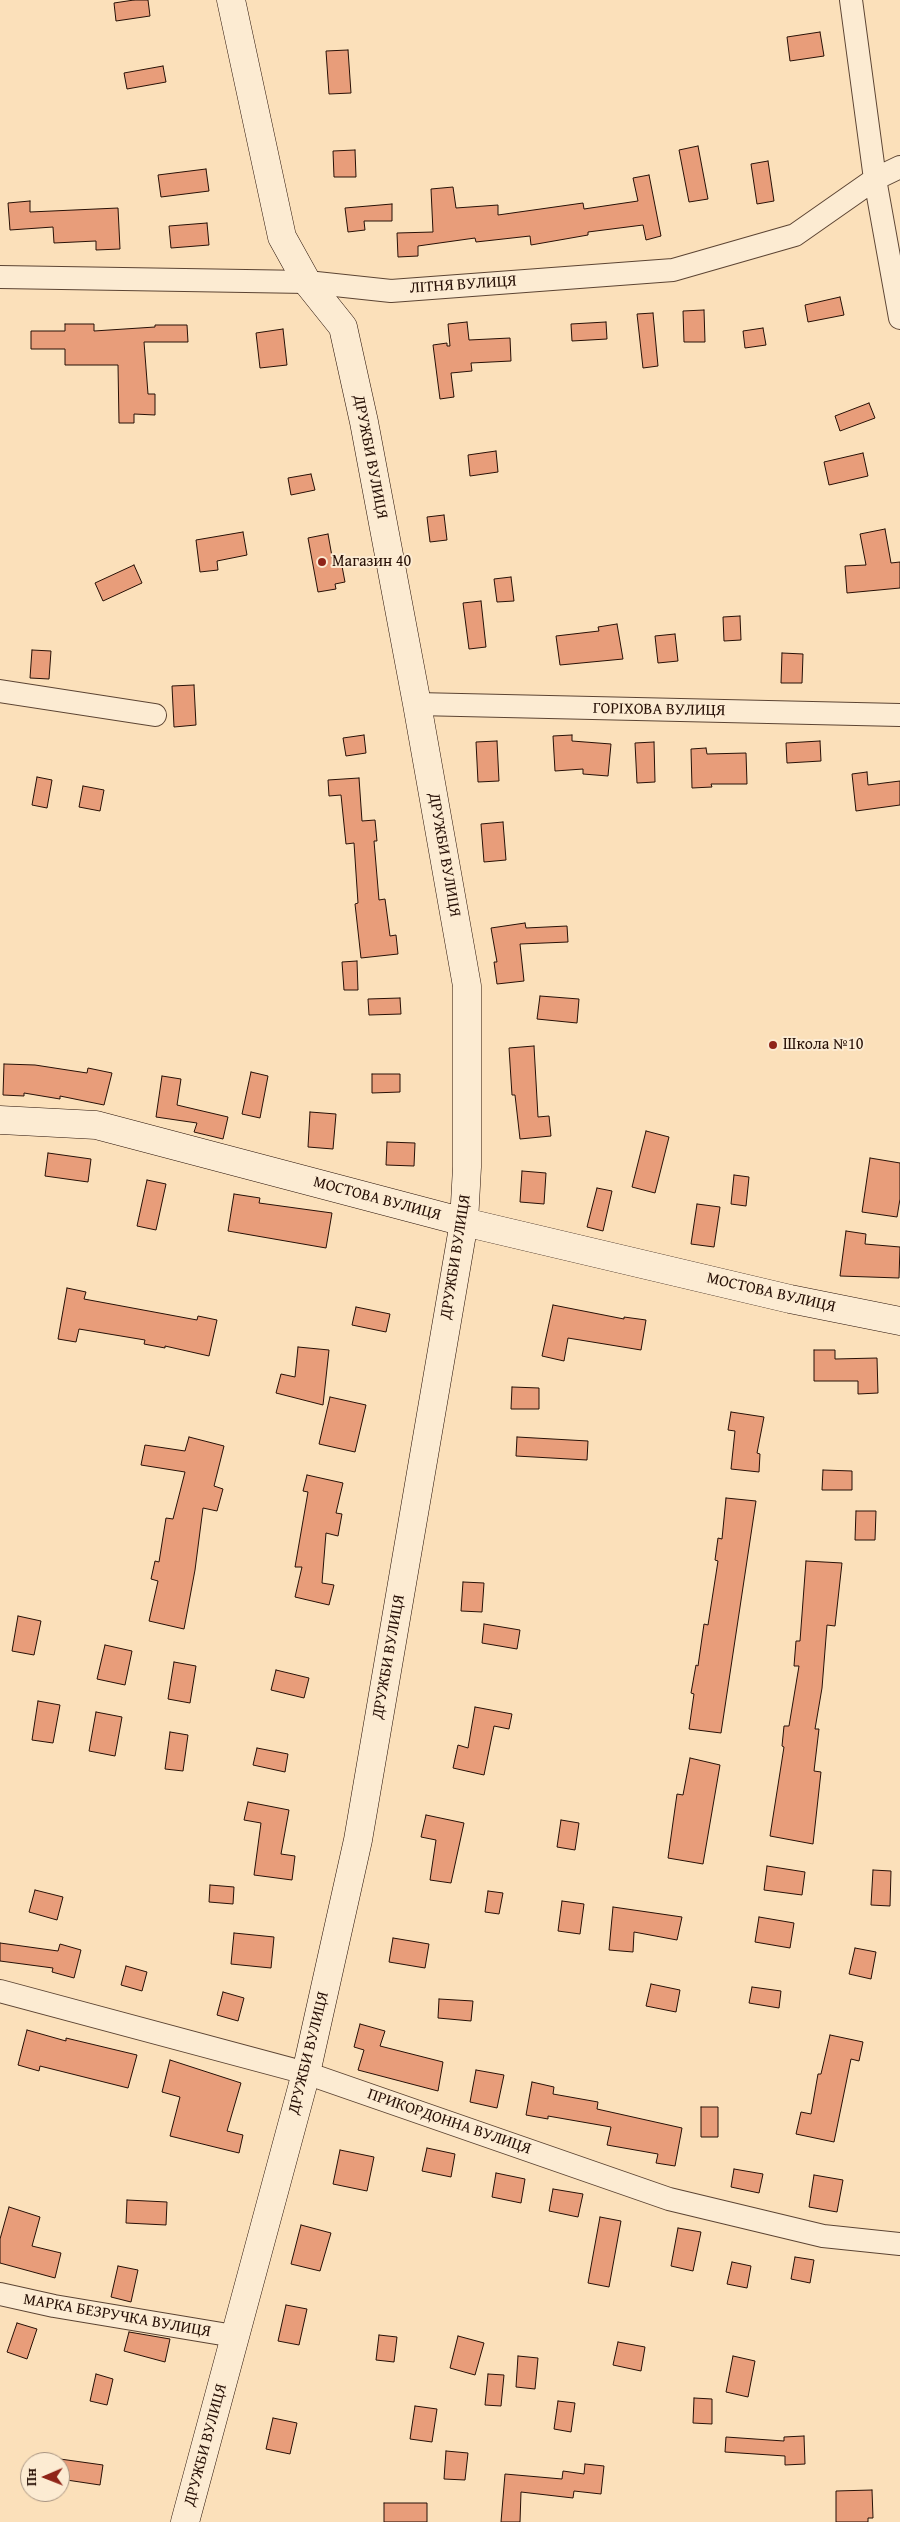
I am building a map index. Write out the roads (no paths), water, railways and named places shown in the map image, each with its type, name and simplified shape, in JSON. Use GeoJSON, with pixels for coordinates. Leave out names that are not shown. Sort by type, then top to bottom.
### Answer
{"type":"FeatureCollection","features":[{"type":"Feature","properties":{"kind":"street","name":"ДРУЖБИ ВУЛИЦЯ"},"geometry":{"type":"LineString","coordinates":[[185,2522],[306,2073],[358,1840],[464,1222],[467,1167],[468,986],[418,704],[343,327],[307,282],[282,237],[231,0]]}},
{"type":"Feature","properties":{"kind":"street"},"geometry":{"type":"LineString","coordinates":[[851,0],[874,179],[900,318]]}},
{"type":"Feature","properties":{"kind":"street","name":"ЛІТНЯ ВУЛИЦЯ"},"geometry":{"type":"LineString","coordinates":[[0,277],[307,282],[391,290],[673,270],[795,235],[874,179],[900,167]]}},
{"type":"Feature","properties":{"kind":"street"},"geometry":{"type":"LineString","coordinates":[[0,691],[154,715]]}},
{"type":"Feature","properties":{"kind":"street","name":"ГОРІХОВА ВУЛИЦЯ"},"geometry":{"type":"LineString","coordinates":[[418,704],[900,715]]}},
{"type":"Feature","properties":{"kind":"street","name":"МОСТОВА ВУЛИЦЯ"},"geometry":{"type":"LineString","coordinates":[[0,1120],[96,1124],[464,1222],[790,1299],[900,1321]]}},
{"type":"Feature","properties":{"kind":"street","name":"ПРИКОРДОННА ВУЛИЦЯ"},"geometry":{"type":"LineString","coordinates":[[0,1990],[306,2073],[669,2198],[824,2236],[900,2244]]}},
{"type":"Feature","properties":{"kind":"street","name":"МАРКА БЕЗРУЧКА ВУЛИЦЯ"},"geometry":{"type":"LineString","coordinates":[[0,2294],[54,2306],[234,2336]]}},
{"type":"Feature","properties":{"kind":"place","name":"Магазин 40"},"geometry":{"type":"Point","coordinates":[322,562]}},
{"type":"Feature","properties":{"kind":"place","name":"Школа №10"},"geometry":{"type":"Point","coordinates":[773,1045]}}]}
